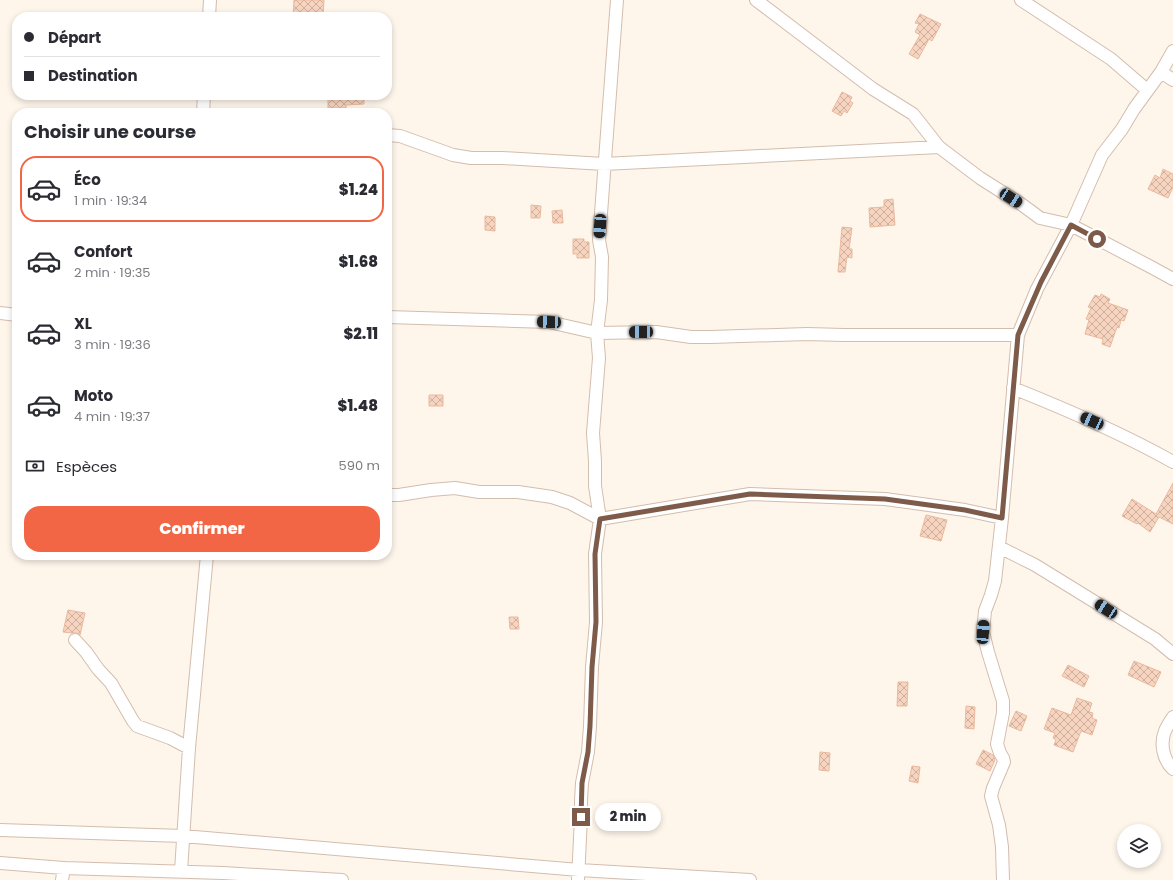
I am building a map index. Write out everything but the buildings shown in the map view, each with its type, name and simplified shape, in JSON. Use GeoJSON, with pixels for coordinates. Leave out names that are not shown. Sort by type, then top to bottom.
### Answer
{"type":"FeatureCollection","features":[{"type":"Feature","properties":{"kind":"street"},"geometry":{"type":"LineString","coordinates":[[209,12],[210,0]]}},
{"type":"Feature","properties":{"kind":"street"},"geometry":{"type":"LineString","coordinates":[[578,875],[582,783],[588,746],[596,622],[595,554],[600,519],[595,486],[593,433],[599,358],[597,333],[601,300],[602,257],[599,240],[617,0]]}},
{"type":"Feature","properties":{"kind":"street"},"geometry":{"type":"LineString","coordinates":[[756,0],[873,89],[913,114],[939,147],[980,178],[1040,218],[1071,225],[1173,280]]}},
{"type":"Feature","properties":{"kind":"street"},"geometry":{"type":"LineString","coordinates":[[1020,0],[1111,59],[1147,90]]}},
{"type":"Feature","properties":{"kind":"street"},"geometry":{"type":"LineString","coordinates":[[1003,880],[1002,846],[999,825],[991,796],[1004,762],[997,744],[1003,712],[1003,701],[983,632],[985,611],[995,581],[1018,335],[1045,274],[1071,225],[1102,155],[1122,129],[1173,51]]}},
{"type":"Feature","properties":{"kind":"street"},"geometry":{"type":"LineString","coordinates":[[1160,72],[1173,80]]}},
{"type":"Feature","properties":{"kind":"street"},"geometry":{"type":"LineString","coordinates":[[392,135],[400,136],[453,155],[471,158],[503,158],[604,164],[939,147]]}},
{"type":"Feature","properties":{"kind":"street"},"geometry":{"type":"LineString","coordinates":[[0,313],[12,314]]}},
{"type":"Feature","properties":{"kind":"street"},"geometry":{"type":"LineString","coordinates":[[392,317],[549,322],[597,333],[656,332],[691,337],[807,334],[1018,335]]}},
{"type":"Feature","properties":{"kind":"street"},"geometry":{"type":"LineString","coordinates":[[1014,388],[1119,434],[1173,462]]}},
{"type":"Feature","properties":{"kind":"street"},"geometry":{"type":"LineString","coordinates":[[392,495],[455,488],[479,492],[518,492],[552,497],[570,503],[600,519],[750,494],[885,499],[965,510],[1002,518]]}},
{"type":"Feature","properties":{"kind":"street"},"geometry":{"type":"LineString","coordinates":[[999,547],[1035,565],[1155,639],[1173,654]]}},
{"type":"Feature","properties":{"kind":"street"},"geometry":{"type":"LineString","coordinates":[[180,871],[189,748],[207,560]]}},
{"type":"Feature","properties":{"kind":"street"},"geometry":{"type":"LineString","coordinates":[[75,640],[111,683],[137,726],[170,738],[189,748]]}},
{"type":"Feature","properties":{"kind":"street"},"geometry":{"type":"LineString","coordinates":[[1173,717],[1165,730],[1162,741],[1165,757],[1173,769]]}},
{"type":"Feature","properties":{"kind":"street"},"geometry":{"type":"LineString","coordinates":[[0,830],[183,836],[578,875],[750,880]]}},
{"type":"Feature","properties":{"kind":"street"},"geometry":{"type":"LineString","coordinates":[[0,863],[64,868],[180,871],[222,876],[342,880]]}},
{"type":"Feature","properties":{"kind":"street"},"geometry":{"type":"LineString","coordinates":[[62,880],[64,868]]}},
{"type":"Feature","properties":{"kind":"route"},"geometry":{"type":"LineString","coordinates":[[581,817],[582,783],[588,752],[590,726],[592,667],[596,622],[595,554],[600,519],[750,494],[885,499],[965,510],[1002,518],[1018,335],[1041,282],[1071,225],[1097,239]]}}]}
